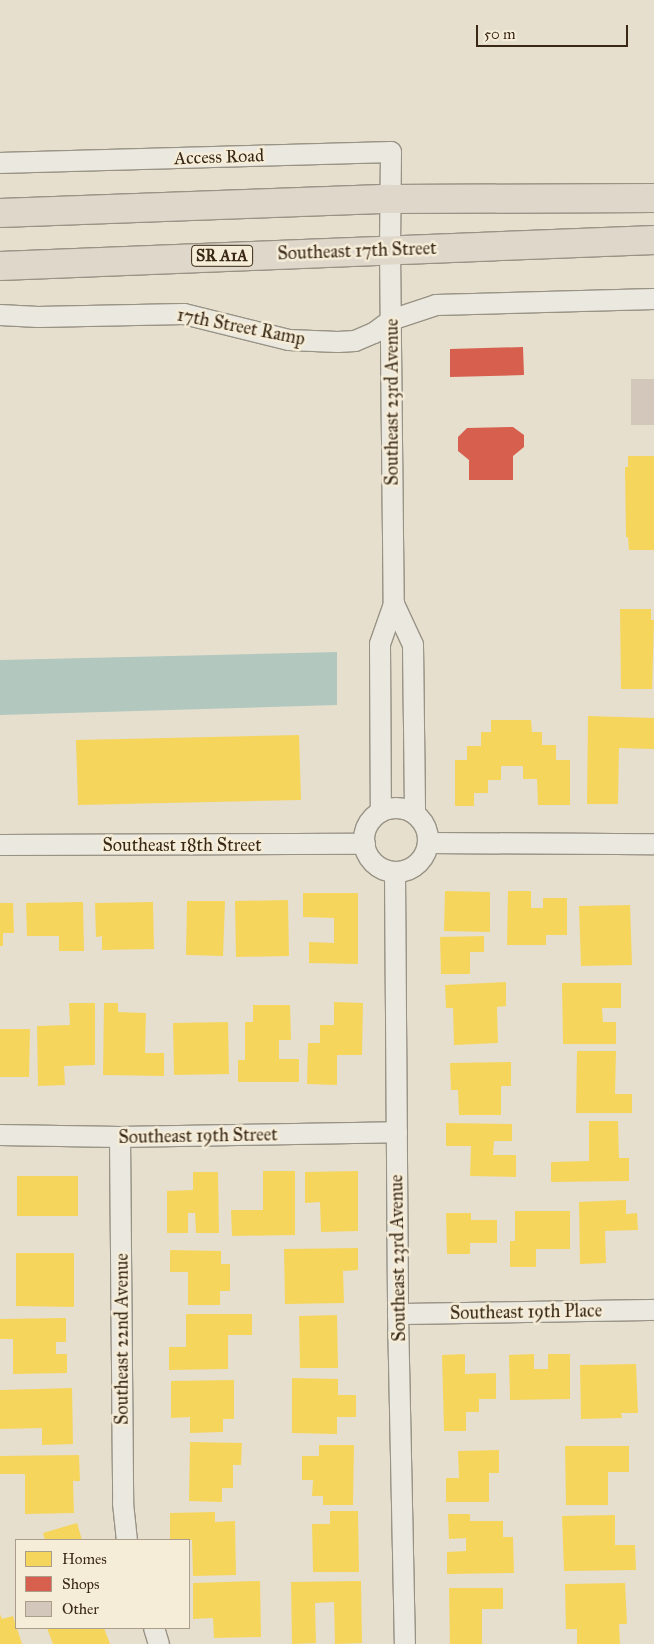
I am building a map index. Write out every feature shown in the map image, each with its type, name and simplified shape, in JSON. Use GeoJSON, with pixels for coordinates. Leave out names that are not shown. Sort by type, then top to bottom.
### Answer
{"type":"FeatureCollection","features":[{"type":"Feature","properties":{"kind":"main road"},"geometry":{"type":"LineString","coordinates":[[0,213],[389,199],[654,198]]}},
{"type":"Feature","properties":{"kind":"main road","name":"Southeast 17th Street"},"geometry":{"type":"LineString","coordinates":[[0,266],[654,240]]}},
{"type":"Feature","properties":{"kind":"street","name":"Access Road"},"geometry":{"type":"LineString","coordinates":[[0,163],[391,152],[389,199]]}},
{"type":"Feature","properties":{"kind":"street","name":"Southeast 23rd Avenue"},"geometry":{"type":"LineString","coordinates":[[381,812],[380,644],[394,604],[389,199]]}},
{"type":"Feature","properties":{"kind":"street","name":"17th Street Ramp"},"geometry":{"type":"LineString","coordinates":[[0,315],[38,317],[184,314],[289,340],[338,342],[355,341],[374,333],[391,320],[436,305],[654,299]]}},
{"type":"Feature","properties":{"kind":"street","name":"Southeast 23rd Avenue"},"geometry":{"type":"LineString","coordinates":[[394,604],[413,645],[414,814]]}},
{"type":"Feature","properties":{"kind":"street"},"geometry":{"type":"LineString","coordinates":[[398,808],[414,814],[426,826],[428,843],[421,860],[405,871],[395,872],[386,870],[372,860],[365,844],[368,825],[381,812],[398,808]]}},
{"type":"Feature","properties":{"kind":"street"},"geometry":{"type":"LineString","coordinates":[[428,843],[654,844]]}},
{"type":"Feature","properties":{"kind":"street","name":"Southeast 18th Street"},"geometry":{"type":"LineString","coordinates":[[0,845],[365,844]]}},
{"type":"Feature","properties":{"kind":"street","name":"Southeast 23rd Avenue"},"geometry":{"type":"LineString","coordinates":[[395,872],[398,1314],[405,1644]]}},
{"type":"Feature","properties":{"kind":"street","name":"Southeast 19th Street"},"geometry":{"type":"LineString","coordinates":[[0,1135],[120,1137],[396,1132]]}},
{"type":"Feature","properties":{"kind":"street","name":"Southeast 22nd Avenue"},"geometry":{"type":"LineString","coordinates":[[120,1137],[123,1502],[128,1539]]}},
{"type":"Feature","properties":{"kind":"street","name":"Southeast 19th Place"},"geometry":{"type":"LineString","coordinates":[[398,1314],[654,1310]]}},
{"type":"Feature","properties":{"kind":"street"},"geometry":{"type":"LineString","coordinates":[[154,1629],[159,1644]]}},
{"type":"Feature","properties":{"kind":"shaded area"},"geometry":{"type":"Polygon","coordinates":[[[337,652],[337,705],[0,715],[0,660],[337,652]]]}},
{"type":"Feature","properties":{"kind":"building: Homes"},"geometry":{"type":"Polygon","coordinates":[[[628,456],[654,456],[654,550],[629,550],[628,537],[626,537],[625,467],[628,467],[628,456]]]}},
{"type":"Feature","properties":{"kind":"building: Homes"},"geometry":{"type":"Polygon","coordinates":[[[620,609],[651,609],[651,620],[654,620],[652,689],[621,689],[620,609]]]}},
{"type":"Feature","properties":{"kind":"building: Homes"},"geometry":{"type":"Polygon","coordinates":[[[588,716],[654,718],[654,749],[619,748],[618,804],[587,804],[588,716]]]}},
{"type":"Feature","properties":{"kind":"building: Homes"},"geometry":{"type":"Polygon","coordinates":[[[491,720],[531,720],[532,732],[542,732],[542,745],[556,745],[556,760],[570,760],[570,805],[538,805],[537,779],[523,779],[523,766],[501,766],[501,780],[488,780],[488,793],[474,793],[474,806],[455,806],[455,760],[467,760],[467,746],[481,746],[481,732],[491,732],[491,720]]]}},
{"type":"Feature","properties":{"kind":"building: Homes"},"geometry":{"type":"Polygon","coordinates":[[[299,735],[301,800],[78,805],[76,740],[299,735]]]}},
{"type":"Feature","properties":{"kind":"building: Homes"},"geometry":{"type":"Polygon","coordinates":[[[445,891],[490,892],[490,932],[444,931],[445,891]]]}},
{"type":"Feature","properties":{"kind":"building: Homes"},"geometry":{"type":"Polygon","coordinates":[[[508,891],[531,891],[531,908],[543,908],[543,898],[567,898],[567,935],[546,935],[546,945],[507,945],[508,891]]]}},
{"type":"Feature","properties":{"kind":"building: Homes"},"geometry":{"type":"Polygon","coordinates":[[[303,893],[358,893],[358,964],[309,963],[309,942],[334,943],[334,918],[303,917],[303,893]]]}},
{"type":"Feature","properties":{"kind":"building: Homes"},"geometry":{"type":"Polygon","coordinates":[[[288,900],[289,956],[236,957],[235,901],[288,900]]]}},
{"type":"Feature","properties":{"kind":"building: Homes"},"geometry":{"type":"Polygon","coordinates":[[[187,901],[225,901],[223,956],[186,955],[187,901]]]}},
{"type":"Feature","properties":{"kind":"building: Homes"},"geometry":{"type":"Polygon","coordinates":[[[83,902],[84,951],[59,951],[59,936],[27,936],[26,903],[83,902]]]}},
{"type":"Feature","properties":{"kind":"building: Homes"},"geometry":{"type":"Polygon","coordinates":[[[153,902],[154,949],[102,950],[102,936],[96,937],[95,903],[153,902]]]}},
{"type":"Feature","properties":{"kind":"building: Homes"},"geometry":{"type":"Polygon","coordinates":[[[0,903],[13,903],[14,933],[3,933],[3,946],[0,946],[0,903]]]}},
{"type":"Feature","properties":{"kind":"building: Homes"},"geometry":{"type":"Polygon","coordinates":[[[630,905],[632,965],[581,966],[579,906],[630,905]]]}},
{"type":"Feature","properties":{"kind":"building: Homes"},"geometry":{"type":"Polygon","coordinates":[[[484,936],[484,952],[470,952],[470,974],[441,974],[440,937],[484,936]]]}},
{"type":"Feature","properties":{"kind":"building: Homes"},"geometry":{"type":"Polygon","coordinates":[[[506,982],[506,1006],[497,1007],[498,1043],[454,1045],[453,1008],[446,1008],[445,985],[506,982]]]}},
{"type":"Feature","properties":{"kind":"building: Homes"},"geometry":{"type":"Polygon","coordinates":[[[562,983],[621,983],[621,1008],[602,1008],[603,1022],[616,1022],[616,1044],[563,1044],[562,983]]]}},
{"type":"Feature","properties":{"kind":"building: Homes"},"geometry":{"type":"Polygon","coordinates":[[[334,1002],[363,1003],[362,1055],[337,1055],[337,1085],[307,1084],[308,1043],[320,1043],[320,1025],[334,1025],[334,1002]]]}},
{"type":"Feature","properties":{"kind":"building: Homes"},"geometry":{"type":"Polygon","coordinates":[[[69,1003],[95,1003],[95,1065],[64,1066],[65,1085],[38,1086],[37,1026],[70,1025],[69,1003]]]}},
{"type":"Feature","properties":{"kind":"building: Homes"},"geometry":{"type":"Polygon","coordinates":[[[104,1003],[118,1003],[118,1012],[146,1013],[145,1053],[164,1053],[164,1076],[103,1075],[104,1003]]]}},
{"type":"Feature","properties":{"kind":"building: Homes"},"geometry":{"type":"Polygon","coordinates":[[[253,1005],[290,1005],[291,1040],[279,1040],[279,1059],[299,1059],[299,1082],[238,1082],[238,1060],[245,1060],[245,1022],[253,1022],[253,1005]]]}},
{"type":"Feature","properties":{"kind":"building: Homes"},"geometry":{"type":"Polygon","coordinates":[[[228,1022],[229,1074],[174,1075],[173,1023],[228,1022]]]}},
{"type":"Feature","properties":{"kind":"building: Homes"},"geometry":{"type":"Polygon","coordinates":[[[0,1029],[30,1029],[29,1077],[0,1077],[0,1029]]]}},
{"type":"Feature","properties":{"kind":"building: Homes"},"geometry":{"type":"Polygon","coordinates":[[[577,1051],[616,1051],[615,1094],[632,1094],[632,1113],[576,1113],[577,1051]]]}},
{"type":"Feature","properties":{"kind":"building: Homes"},"geometry":{"type":"Polygon","coordinates":[[[511,1062],[511,1086],[501,1086],[501,1115],[459,1115],[458,1090],[451,1090],[450,1063],[511,1062]]]}},
{"type":"Feature","properties":{"kind":"building: Homes"},"geometry":{"type":"Polygon","coordinates":[[[589,1121],[618,1121],[619,1158],[629,1158],[629,1181],[551,1182],[551,1162],[589,1161],[589,1121]]]}},
{"type":"Feature","properties":{"kind":"building: Homes"},"geometry":{"type":"Polygon","coordinates":[[[446,1123],[512,1124],[512,1141],[494,1141],[493,1155],[516,1155],[516,1177],[470,1176],[471,1146],[446,1146],[446,1123]]]}},
{"type":"Feature","properties":{"kind":"building: Homes"},"geometry":{"type":"Polygon","coordinates":[[[263,1171],[295,1171],[295,1235],[232,1236],[231,1210],[263,1210],[263,1171]]]}},
{"type":"Feature","properties":{"kind":"building: Homes"},"geometry":{"type":"Polygon","coordinates":[[[358,1171],[358,1231],[321,1232],[320,1202],[305,1203],[305,1172],[358,1171]]]}},
{"type":"Feature","properties":{"kind":"building: Homes"},"geometry":{"type":"Polygon","coordinates":[[[193,1172],[218,1172],[219,1233],[196,1233],[195,1213],[188,1213],[188,1233],[167,1233],[167,1191],[193,1190],[193,1172]]]}},
{"type":"Feature","properties":{"kind":"building: Homes"},"geometry":{"type":"Polygon","coordinates":[[[17,1176],[78,1176],[78,1216],[17,1216],[17,1176]]]}},
{"type":"Feature","properties":{"kind":"building: Homes"},"geometry":{"type":"Polygon","coordinates":[[[626,1200],[626,1214],[637,1213],[638,1230],[605,1231],[606,1263],[580,1264],[579,1202],[626,1200]]]}},
{"type":"Feature","properties":{"kind":"building: Homes"},"geometry":{"type":"Polygon","coordinates":[[[515,1211],[570,1211],[570,1249],[536,1249],[536,1267],[510,1267],[510,1241],[515,1241],[515,1211]]]}},
{"type":"Feature","properties":{"kind":"building: Homes"},"geometry":{"type":"Polygon","coordinates":[[[446,1213],[471,1213],[471,1220],[497,1220],[497,1243],[470,1243],[470,1254],[447,1254],[446,1213]]]}},
{"type":"Feature","properties":{"kind":"building: Homes"},"geometry":{"type":"Polygon","coordinates":[[[358,1248],[358,1270],[343,1271],[344,1303],[285,1304],[284,1249],[358,1248]]]}},
{"type":"Feature","properties":{"kind":"building: Homes"},"geometry":{"type":"Polygon","coordinates":[[[170,1250],[221,1251],[221,1264],[230,1264],[230,1291],[220,1291],[220,1305],[188,1305],[188,1272],[170,1272],[170,1250]]]}},
{"type":"Feature","properties":{"kind":"building: Homes"},"geometry":{"type":"Polygon","coordinates":[[[16,1253],[74,1253],[74,1307],[16,1306],[16,1253]]]}},
{"type":"Feature","properties":{"kind":"building: Homes"},"geometry":{"type":"Polygon","coordinates":[[[186,1314],[252,1314],[252,1335],[228,1335],[228,1369],[169,1370],[169,1347],[186,1347],[186,1314]]]}},
{"type":"Feature","properties":{"kind":"building: Homes"},"geometry":{"type":"Polygon","coordinates":[[[337,1315],[338,1368],[300,1368],[299,1316],[337,1315]]]}},
{"type":"Feature","properties":{"kind":"building: Homes"},"geometry":{"type":"Polygon","coordinates":[[[66,1318],[66,1342],[56,1342],[56,1354],[67,1354],[67,1373],[13,1374],[13,1339],[0,1339],[0,1319],[66,1318]]]}},
{"type":"Feature","properties":{"kind":"building: Homes"},"geometry":{"type":"Polygon","coordinates":[[[465,1354],[465,1374],[496,1373],[496,1399],[479,1399],[479,1412],[466,1412],[466,1431],[444,1431],[442,1355],[465,1354]]]}},
{"type":"Feature","properties":{"kind":"building: Homes"},"geometry":{"type":"Polygon","coordinates":[[[534,1354],[534,1369],[548,1369],[548,1354],[570,1354],[570,1399],[510,1400],[509,1355],[534,1354]]]}},
{"type":"Feature","properties":{"kind":"building: Homes"},"geometry":{"type":"Polygon","coordinates":[[[636,1364],[638,1413],[621,1413],[622,1418],[581,1419],[580,1365],[636,1364]]]}},
{"type":"Feature","properties":{"kind":"building: Homes"},"geometry":{"type":"Polygon","coordinates":[[[292,1378],[338,1379],[338,1395],[356,1395],[356,1417],[337,1417],[337,1434],[292,1433],[292,1378]]]}},
{"type":"Feature","properties":{"kind":"building: Homes"},"geometry":{"type":"Polygon","coordinates":[[[234,1380],[234,1419],[223,1419],[223,1432],[190,1433],[190,1417],[171,1418],[171,1381],[234,1380]]]}},
{"type":"Feature","properties":{"kind":"building: Homes"},"geometry":{"type":"Polygon","coordinates":[[[72,1388],[73,1444],[42,1445],[42,1428],[0,1429],[0,1390],[72,1388]]]}},
{"type":"Feature","properties":{"kind":"building: Homes"},"geometry":{"type":"Polygon","coordinates":[[[190,1442],[242,1443],[241,1465],[233,1465],[233,1488],[222,1488],[222,1502],[189,1501],[190,1442]]]}},
{"type":"Feature","properties":{"kind":"building: Homes"},"geometry":{"type":"Polygon","coordinates":[[[319,1445],[354,1445],[353,1505],[323,1505],[323,1496],[312,1496],[313,1480],[302,1480],[302,1456],[319,1456],[319,1445]]]}},
{"type":"Feature","properties":{"kind":"building: Homes"},"geometry":{"type":"Polygon","coordinates":[[[565,1446],[629,1446],[629,1472],[608,1472],[608,1505],[566,1505],[565,1446]]]}},
{"type":"Feature","properties":{"kind":"building: Homes"},"geometry":{"type":"Polygon","coordinates":[[[499,1450],[499,1473],[489,1473],[489,1502],[446,1502],[446,1478],[459,1478],[458,1451],[499,1450]]]}},
{"type":"Feature","properties":{"kind":"building: Homes"},"geometry":{"type":"Polygon","coordinates":[[[79,1455],[80,1481],[73,1481],[74,1513],[25,1514],[25,1474],[0,1474],[0,1456],[79,1455]]]}},
{"type":"Feature","properties":{"kind":"building: Homes"},"geometry":{"type":"Polygon","coordinates":[[[330,1511],[358,1511],[359,1572],[313,1572],[312,1524],[330,1524],[330,1511]]]}},
{"type":"Feature","properties":{"kind":"building: Homes"},"geometry":{"type":"Polygon","coordinates":[[[215,1512],[215,1522],[235,1521],[236,1575],[193,1576],[192,1540],[170,1539],[170,1513],[215,1512]]]}},
{"type":"Feature","properties":{"kind":"building: Homes"},"geometry":{"type":"Polygon","coordinates":[[[448,1514],[470,1514],[470,1521],[503,1521],[503,1537],[513,1537],[514,1573],[447,1574],[447,1552],[466,1551],[466,1538],[449,1539],[448,1514]]]}},
{"type":"Feature","properties":{"kind":"building: Homes"},"geometry":{"type":"Polygon","coordinates":[[[615,1515],[615,1545],[635,1545],[636,1570],[564,1571],[562,1516],[615,1515]]]}},
{"type":"Feature","properties":{"kind":"building: Homes"},"geometry":{"type":"Polygon","coordinates":[[[77,1523],[82,1539],[45,1539],[43,1533],[77,1523]]]}},
{"type":"Feature","properties":{"kind":"building: Homes"},"geometry":{"type":"Polygon","coordinates":[[[260,1581],[261,1637],[214,1638],[213,1618],[193,1619],[193,1583],[260,1581]]]}},
{"type":"Feature","properties":{"kind":"building: Homes"},"geometry":{"type":"Polygon","coordinates":[[[361,1581],[362,1643],[335,1644],[334,1602],[315,1603],[316,1643],[292,1644],[291,1582],[361,1581]]]}},
{"type":"Feature","properties":{"kind":"building: Homes"},"geometry":{"type":"Polygon","coordinates":[[[625,1583],[627,1624],[619,1624],[620,1644],[577,1644],[577,1629],[566,1629],[565,1584],[625,1583]]]}},
{"type":"Feature","properties":{"kind":"building: Homes"},"geometry":{"type":"Polygon","coordinates":[[[449,1588],[503,1588],[503,1609],[482,1609],[482,1644],[450,1644],[449,1588]]]}},
{"type":"Feature","properties":{"kind":"building: Homes"},"geometry":{"type":"Polygon","coordinates":[[[0,1614],[2,1619],[13,1616],[15,1629],[17,1629],[22,1644],[0,1644],[0,1614]]]}},
{"type":"Feature","properties":{"kind":"building: Homes"},"geometry":{"type":"Polygon","coordinates":[[[47,1629],[104,1629],[110,1644],[53,1644],[47,1629]]]}},
{"type":"Feature","properties":{"kind":"building: Shops"},"geometry":{"type":"Polygon","coordinates":[[[523,347],[524,375],[450,377],[450,349],[523,347]]]}},
{"type":"Feature","properties":{"kind":"building: Shops"},"geometry":{"type":"Polygon","coordinates":[[[513,427],[524,435],[524,447],[513,456],[513,480],[469,480],[469,460],[458,451],[458,437],[467,428],[513,427]]]}},
{"type":"Feature","properties":{"kind":"building: Other"},"geometry":{"type":"Polygon","coordinates":[[[631,379],[654,379],[654,425],[631,425],[631,379]]]}}]}
